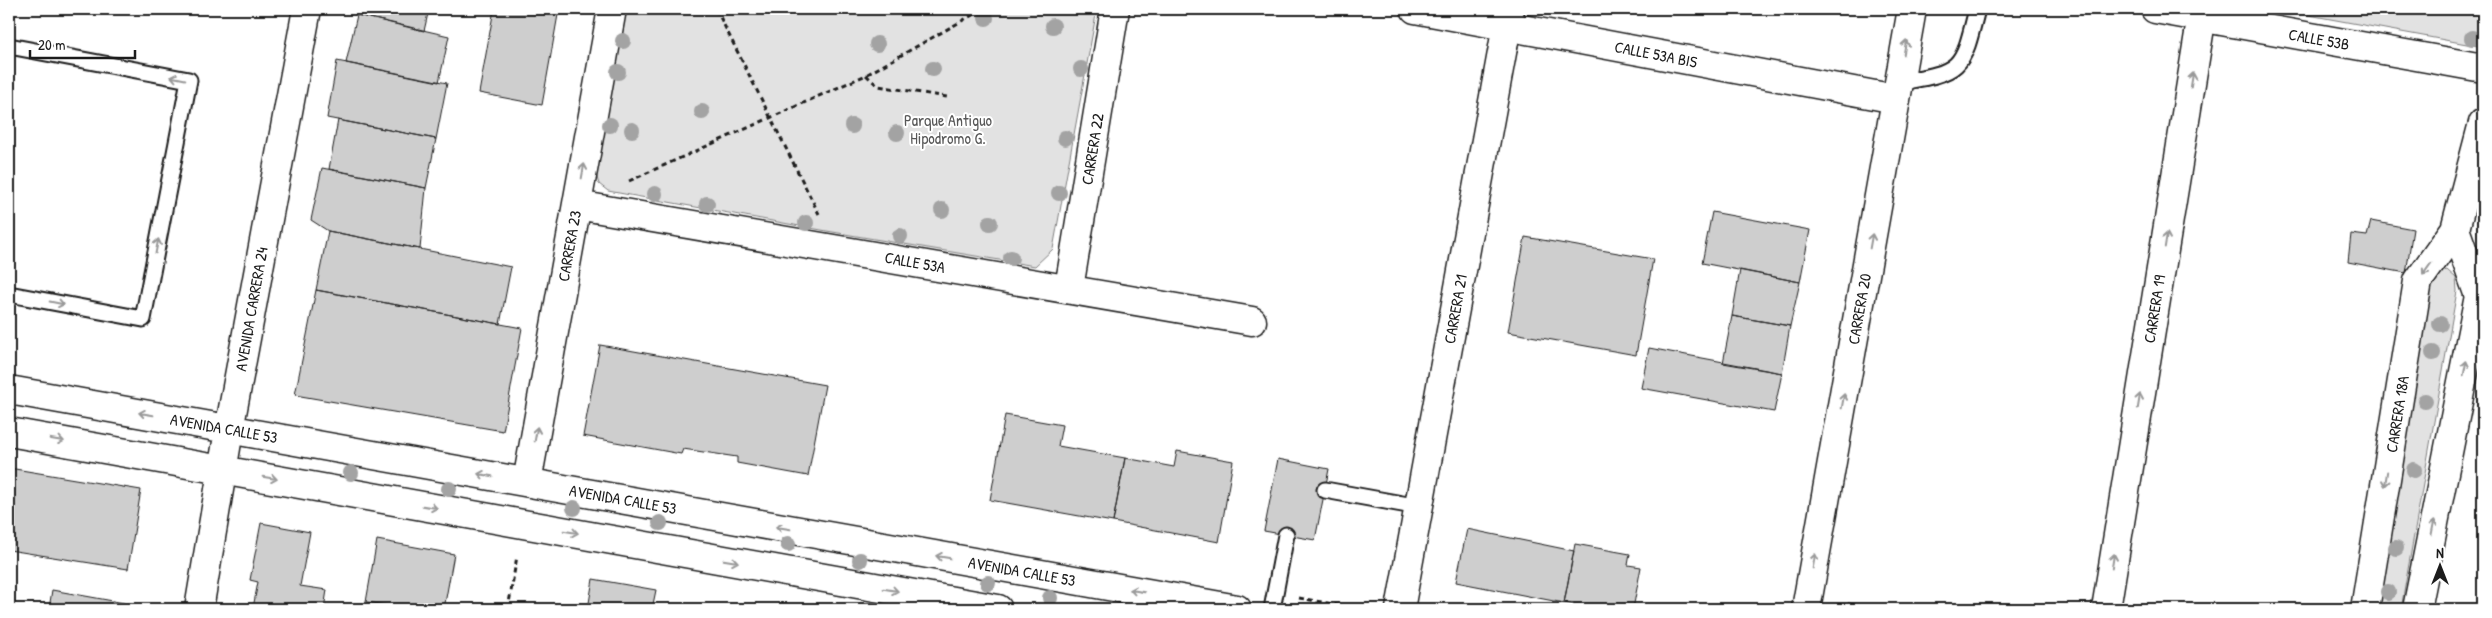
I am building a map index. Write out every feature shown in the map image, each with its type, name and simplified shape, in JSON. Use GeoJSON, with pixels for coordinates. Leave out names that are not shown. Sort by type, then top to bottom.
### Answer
{"type":"FeatureCollection","features":[{"type":"Feature","properties":{"kind":"street","name":"CARRERA 23"},"geometry":{"type":"LineString","coordinates":[[527,482],[612,9]]}},
{"type":"Feature","properties":{"kind":"street","name":"CARRERA 22"},"geometry":{"type":"LineString","coordinates":[[1070,288],[1115,9]]}},
{"type":"Feature","properties":{"kind":"street","name":"CALLE 53A BIS"},"geometry":{"type":"LineString","coordinates":[[1415,9],[1508,17],[1898,91]]}},
{"type":"Feature","properties":{"kind":"street","name":"CARRERA 20"},"geometry":{"type":"LineString","coordinates":[[1806,609],[1912,9]]}},
{"type":"Feature","properties":{"kind":"street","name":"CALLE 53B"},"geometry":{"type":"LineString","coordinates":[[2155,9],[2203,13],[2483,68]]}},
{"type":"Feature","properties":{"kind":"street","name":"AVENIDA CARRERA 24"},"geometry":{"type":"LineString","coordinates":[[199,609],[301,10]]}},
{"type":"Feature","properties":{"kind":"street","name":"CARRERA 19"},"geometry":{"type":"LineString","coordinates":[[2106,609],[2203,13]]}},
{"type":"Feature","properties":{"kind":"street","name":"CARRERA 21"},"geometry":{"type":"LineString","coordinates":[[1400,609],[1508,17]]}},
{"type":"Feature","properties":{"kind":"street","name":"CARRERA 18A"},"geometry":{"type":"LineString","coordinates":[[2365,609],[2418,281],[2455,229],[2483,123]]}},
{"type":"Feature","properties":{"kind":"street","name":"CALLE 53A"},"geometry":{"type":"LineString","coordinates":[[576,205],[1070,288],[1252,321]]}},
{"type":"Feature","properties":{"kind":"street"},"geometry":{"type":"LineString","coordinates":[[2417,609],[2479,296],[2455,229]]}},
{"type":"Feature","properties":{"kind":"street","name":"AVENIDA CALLE 53"},"geometry":{"type":"LineString","coordinates":[[9,390],[1237,609]]}},
{"type":"Feature","properties":{"kind":"street"},"geometry":{"type":"LineString","coordinates":[[9,432],[998,609]]}},
{"type":"Feature","properties":{"kind":"lane"},"geometry":{"type":"LineString","coordinates":[[1898,91],[1950,71],[1966,52],[1977,9]]}},
{"type":"Feature","properties":{"kind":"lane"},"geometry":{"type":"LineString","coordinates":[[9,46],[189,80],[143,319],[9,294]]}},
{"type":"Feature","properties":{"kind":"lane"},"geometry":{"type":"LineString","coordinates":[[1325,490],[1418,507]]}},
{"type":"Feature","properties":{"kind":"lane"},"geometry":{"type":"LineString","coordinates":[[1272,609],[1286,535]]}},
{"type":"Feature","properties":{"kind":"path"},"geometry":{"type":"LineString","coordinates":[[716,9],[772,116],[835,248]]}},
{"type":"Feature","properties":{"kind":"path"},"geometry":{"type":"LineString","coordinates":[[623,184],[866,75],[983,9]]}},
{"type":"Feature","properties":{"kind":"path"},"geometry":{"type":"LineString","coordinates":[[866,75],[878,86],[946,97]]}},
{"type":"Feature","properties":{"kind":"path"},"geometry":{"type":"LineString","coordinates":[[508,609],[523,524]]}},
{"type":"Feature","properties":{"kind":"green space","name":"Parque Antiguo Hipodromo G."},"geometry":{"type":"Polygon","coordinates":[[[622,9],[1097,9],[1053,249],[1035,266],[827,231],[608,191],[599,184],[593,165],[622,9]]]}},
{"type":"Feature","properties":{"kind":"green space"},"geometry":{"type":"Polygon","coordinates":[[[2276,9],[2483,9],[2483,47],[2276,9]]]}},
{"type":"Feature","properties":{"kind":"green space"},"geometry":{"type":"Polygon","coordinates":[[[2447,270],[2456,278],[2457,291],[2401,609],[2374,609],[2432,280],[2441,272],[2447,270]]]}},
{"type":"Feature","properties":{"kind":"building"},"geometry":{"type":"Polygon","coordinates":[[[359,9],[429,9],[424,31],[357,15],[359,9]]]}},
{"type":"Feature","properties":{"kind":"building"},"geometry":{"type":"Polygon","coordinates":[[[494,9],[559,9],[542,105],[479,93],[494,9]]]}},
{"type":"Feature","properties":{"kind":"building"},"geometry":{"type":"Polygon","coordinates":[[[357,15],[449,36],[439,82],[346,63],[357,15]]]}},
{"type":"Feature","properties":{"kind":"building"},"geometry":{"type":"Polygon","coordinates":[[[337,61],[447,83],[436,139],[327,118],[337,61]]]}},
{"type":"Feature","properties":{"kind":"building"},"geometry":{"type":"Polygon","coordinates":[[[338,120],[436,139],[426,188],[329,169],[338,120]]]}},
{"type":"Feature","properties":{"kind":"building"},"geometry":{"type":"Polygon","coordinates":[[[322,168],[426,188],[420,249],[328,231],[311,220],[322,168]]]}},
{"type":"Feature","properties":{"kind":"building"},"geometry":{"type":"Polygon","coordinates":[[[1712,212],[1810,230],[1800,282],[1702,263],[1712,212]]]}},
{"type":"Feature","properties":{"kind":"building"},"geometry":{"type":"Polygon","coordinates":[[[2371,221],[2413,229],[2406,273],[2348,262],[2351,234],[2367,236],[2371,221]]]}},
{"type":"Feature","properties":{"kind":"building"},"geometry":{"type":"Polygon","coordinates":[[[328,231],[511,267],[500,324],[316,290],[328,231]]]}},
{"type":"Feature","properties":{"kind":"building"},"geometry":{"type":"Polygon","coordinates":[[[1525,237],[1653,259],[1636,355],[1508,332],[1525,237]]]}},
{"type":"Feature","properties":{"kind":"building"},"geometry":{"type":"Polygon","coordinates":[[[1740,270],[1800,282],[1790,326],[1732,316],[1740,270]]]}},
{"type":"Feature","properties":{"kind":"building"},"geometry":{"type":"Polygon","coordinates":[[[316,290],[522,328],[503,431],[295,395],[316,290]]]}},
{"type":"Feature","properties":{"kind":"building"},"geometry":{"type":"Polygon","coordinates":[[[1732,316],[1790,326],[1782,373],[1723,363],[1732,316]]]}},
{"type":"Feature","properties":{"kind":"building"},"geometry":{"type":"Polygon","coordinates":[[[600,345],[825,385],[808,476],[737,463],[737,457],[683,449],[681,454],[583,436],[600,345]]]}},
{"type":"Feature","properties":{"kind":"building"},"geometry":{"type":"Polygon","coordinates":[[[1649,348],[1782,373],[1774,412],[1641,388],[1649,348]]]}},
{"type":"Feature","properties":{"kind":"building"},"geometry":{"type":"Polygon","coordinates":[[[1005,415],[1062,425],[1058,446],[1125,458],[1113,522],[990,500],[1005,415]]]}},
{"type":"Feature","properties":{"kind":"building"},"geometry":{"type":"Polygon","coordinates":[[[1177,451],[1233,461],[1219,542],[1113,522],[1125,458],[1174,467],[1177,451]]]}},
{"type":"Feature","properties":{"kind":"building"},"geometry":{"type":"Polygon","coordinates":[[[1278,459],[1329,469],[1315,540],[1264,531],[1278,459]]]}},
{"type":"Feature","properties":{"kind":"building"},"geometry":{"type":"Polygon","coordinates":[[[9,468],[141,490],[128,569],[9,550],[9,468]]]}},
{"type":"Feature","properties":{"kind":"building"},"geometry":{"type":"Polygon","coordinates":[[[261,523],[310,532],[300,586],[327,590],[324,609],[253,608],[258,582],[250,580],[261,523]]]}},
{"type":"Feature","properties":{"kind":"building"},"geometry":{"type":"Polygon","coordinates":[[[1467,529],[1574,551],[1564,603],[1456,582],[1467,529]]]}},
{"type":"Feature","properties":{"kind":"building"},"geometry":{"type":"Polygon","coordinates":[[[377,540],[454,554],[444,609],[385,609],[386,605],[366,602],[377,540]]]}},
{"type":"Feature","properties":{"kind":"building"},"geometry":{"type":"Polygon","coordinates":[[[1575,544],[1630,554],[1628,565],[1641,567],[1633,609],[1601,609],[1564,603],[1575,544]]]}},
{"type":"Feature","properties":{"kind":"building"},"geometry":{"type":"Polygon","coordinates":[[[593,579],[656,590],[652,609],[588,609],[593,579]]]}},
{"type":"Feature","properties":{"kind":"building"},"geometry":{"type":"Polygon","coordinates":[[[52,590],[124,603],[123,609],[49,609],[52,590]]]}},
{"type":"Feature","properties":{"kind":"building"},"geometry":{"type":"Polygon","coordinates":[[[1848,603],[1885,609],[1847,609],[1848,603]]]}}]}
